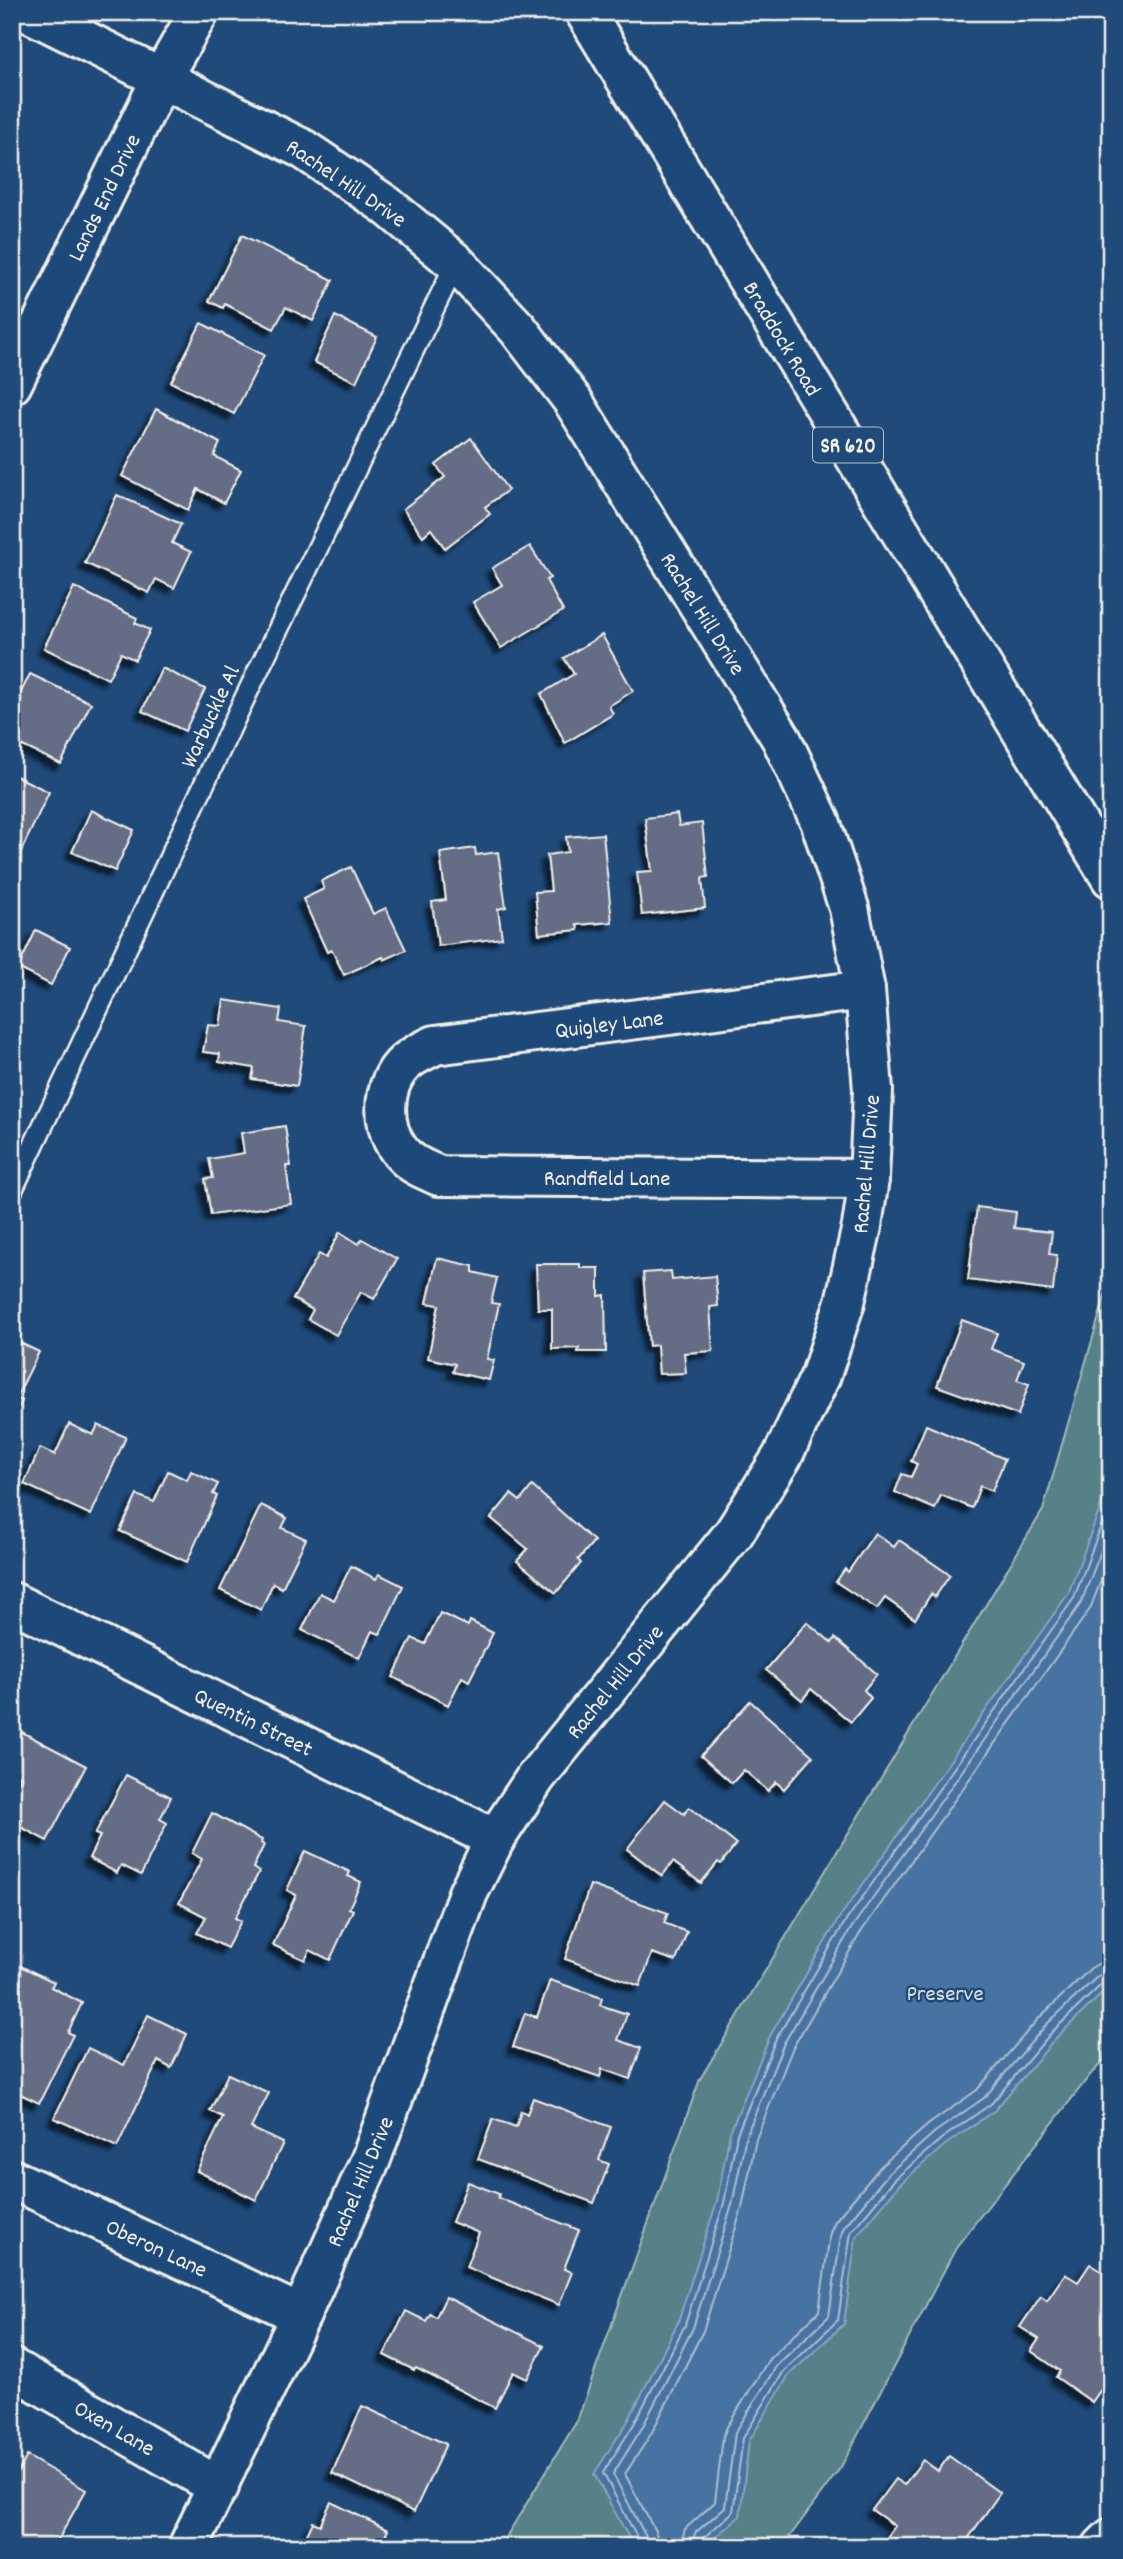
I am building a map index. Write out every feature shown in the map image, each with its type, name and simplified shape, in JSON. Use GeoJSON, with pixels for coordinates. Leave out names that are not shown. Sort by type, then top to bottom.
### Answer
{"type":"FeatureCollection","features":[{"type":"Feature","properties":{"kind":"street","name":"Rachel Hill Drive"},"geometry":{"type":"LineString","coordinates":[[28,12],[303,149],[386,205],[456,263],[518,329],[573,401],[781,738],[824,834],[849,908],[866,990],[873,1090],[869,1180],[862,1226],[845,1301],[821,1375],[782,1457],[734,1534],[536,1777],[495,1839],[468,1893],[371,2159],[301,2315],[188,2547]]}},
{"type":"Feature","properties":{"kind":"street","name":"Lands End Drive"},"geometry":{"type":"LineString","coordinates":[[12,384],[162,77],[199,12]]}},
{"type":"Feature","properties":{"kind":"street","name":"Braddock Road"},"geometry":{"type":"LineString","coordinates":[[585,12],[1111,878]]}},
{"type":"Feature","properties":{"kind":"street","name":"Quigley Lane"},"geometry":{"type":"LineString","coordinates":[[386,1107],[393,1080],[409,1059],[435,1045],[866,990]]}},
{"type":"Feature","properties":{"kind":"street","name":"Randfield Lane"},"geometry":{"type":"LineString","coordinates":[[386,1107],[388,1129],[399,1150],[416,1166],[439,1176],[869,1180]]}},
{"type":"Feature","properties":{"kind":"street","name":"Quentin Street"},"geometry":{"type":"LineString","coordinates":[[12,1602],[495,1839]]}},
{"type":"Feature","properties":{"kind":"street","name":"Oberon Lane"},"geometry":{"type":"LineString","coordinates":[[12,2179],[301,2315]]}},
{"type":"Feature","properties":{"kind":"street","name":"Oxen Lane"},"geometry":{"type":"LineString","coordinates":[[12,2368],[219,2487]]}},
{"type":"Feature","properties":{"kind":"street"},"geometry":{"type":"LineString","coordinates":[[1102,2547],[1111,2538]]}},
{"type":"Feature","properties":{"kind":"lane","name":"Warbuckle Al"},"geometry":{"type":"LineString","coordinates":[[12,1191],[241,706],[456,263]]}},
{"type":"Feature","properties":{"kind":"green space","name":"Preserve"},"geometry":{"type":"Polygon","coordinates":[[[1111,1275],[1111,2053],[1091,2074],[957,2246],[841,2467],[782,2547],[500,2547],[577,2421],[700,2079],[1043,1510],[1111,1275]]]}},
{"type":"Feature","properties":{"kind":"water","name":"Preserve"},"geometry":{"type":"Polygon","coordinates":[[[1111,1479],[1111,1985],[1057,2037],[995,2110],[945,2145],[899,2185],[856,2237],[844,2324],[789,2375],[749,2441],[740,2516],[703,2547],[634,2547],[594,2474],[628,2421],[678,2322],[717,2201],[730,2132],[770,2036],[839,1918],[1068,1594],[1111,1479]]]}},
{"type":"Feature","properties":{"kind":"building"},"geometry":{"type":"Polygon","coordinates":[[[242,235],[333,280],[313,321],[286,307],[274,329],[225,304],[223,308],[209,301],[242,235]]]}},
{"type":"Feature","properties":{"kind":"building"},"geometry":{"type":"Polygon","coordinates":[[[335,316],[377,337],[356,382],[314,362],[335,316]]]}},
{"type":"Feature","properties":{"kind":"building"},"geometry":{"type":"Polygon","coordinates":[[[201,323],[264,355],[234,414],[171,382],[201,323]]]}},
{"type":"Feature","properties":{"kind":"building"},"geometry":{"type":"Polygon","coordinates":[[[156,409],[220,443],[214,456],[241,470],[224,503],[198,489],[188,510],[122,476],[156,409]]]}},
{"type":"Feature","properties":{"kind":"building"},"geometry":{"type":"Polygon","coordinates":[[[471,438],[508,490],[485,507],[490,514],[445,548],[431,529],[423,536],[403,509],[445,477],[436,465],[471,438]]]}},
{"type":"Feature","properties":{"kind":"building"},"geometry":{"type":"Polygon","coordinates":[[[117,495],[181,524],[172,543],[191,552],[174,588],[156,579],[149,593],[85,563],[117,495]]]}},
{"type":"Feature","properties":{"kind":"building"},"geometry":{"type":"Polygon","coordinates":[[[530,546],[550,578],[546,580],[563,611],[501,648],[473,602],[502,585],[492,568],[530,546]]]}},
{"type":"Feature","properties":{"kind":"building"},"geometry":{"type":"Polygon","coordinates":[[[74,587],[137,618],[135,623],[150,630],[135,660],[121,653],[108,679],[44,648],[74,587]]]}},
{"type":"Feature","properties":{"kind":"building"},"geometry":{"type":"Polygon","coordinates":[[[602,635],[633,691],[609,706],[613,714],[565,743],[541,694],[574,674],[564,658],[602,635]]]}},
{"type":"Feature","properties":{"kind":"building"},"geometry":{"type":"Polygon","coordinates":[[[162,668],[205,689],[185,731],[142,711],[162,668]]]}},
{"type":"Feature","properties":{"kind":"building"},"geometry":{"type":"Polygon","coordinates":[[[30,674],[91,703],[61,764],[12,741],[12,710],[30,674]]]}},
{"type":"Feature","properties":{"kind":"building"},"geometry":{"type":"Polygon","coordinates":[[[12,774],[49,792],[18,858],[12,855],[12,774]]]}},
{"type":"Feature","properties":{"kind":"building"},"geometry":{"type":"Polygon","coordinates":[[[91,810],[134,830],[115,871],[72,852],[91,810]]]}},
{"type":"Feature","properties":{"kind":"building"},"geometry":{"type":"Polygon","coordinates":[[[677,814],[679,826],[702,823],[708,877],[702,878],[705,908],[642,915],[637,872],[652,871],[645,818],[677,814]]]}},
{"type":"Feature","properties":{"kind":"building"},"geometry":{"type":"Polygon","coordinates":[[[603,834],[612,922],[577,925],[578,930],[539,934],[535,892],[551,891],[547,855],[568,852],[566,837],[603,834]]]}},
{"type":"Feature","properties":{"kind":"building"},"geometry":{"type":"Polygon","coordinates":[[[475,848],[476,855],[498,852],[506,907],[498,909],[502,938],[438,946],[432,902],[446,900],[440,853],[475,848]]]}},
{"type":"Feature","properties":{"kind":"building"},"geometry":{"type":"Polygon","coordinates":[[[351,867],[373,914],[386,908],[406,950],[384,960],[383,957],[344,975],[332,950],[327,952],[303,899],[324,889],[321,881],[351,867]]]}},
{"type":"Feature","properties":{"kind":"building"},"geometry":{"type":"Polygon","coordinates":[[[36,930],[70,947],[51,985],[18,968],[36,930]]]}},
{"type":"Feature","properties":{"kind":"building"},"geometry":{"type":"Polygon","coordinates":[[[224,1000],[281,1009],[279,1022],[306,1026],[297,1086],[252,1079],[254,1068],[219,1062],[220,1054],[203,1052],[208,1025],[220,1026],[224,1000]]]}},
{"type":"Feature","properties":{"kind":"building"},"geometry":{"type":"Polygon","coordinates":[[[285,1126],[291,1166],[286,1166],[291,1204],[211,1215],[205,1179],[213,1178],[209,1159],[244,1153],[241,1133],[285,1126]]]}},
{"type":"Feature","properties":{"kind":"building"},"geometry":{"type":"Polygon","coordinates":[[[977,1207],[1016,1212],[1014,1228],[1052,1232],[1049,1254],[1057,1255],[1053,1291],[968,1280],[977,1207]]]}},
{"type":"Feature","properties":{"kind":"building"},"geometry":{"type":"Polygon","coordinates":[[[340,1232],[359,1244],[362,1239],[397,1259],[374,1299],[361,1292],[336,1335],[308,1319],[313,1310],[293,1299],[319,1254],[326,1258],[340,1232]]]}},
{"type":"Feature","properties":{"kind":"building"},"geometry":{"type":"Polygon","coordinates":[[[437,1258],[473,1266],[473,1272],[497,1278],[491,1303],[499,1304],[487,1359],[494,1360],[489,1380],[453,1372],[455,1364],[428,1358],[439,1305],[427,1303],[437,1258]]]}},
{"type":"Feature","properties":{"kind":"building"},"geometry":{"type":"Polygon","coordinates":[[[536,1264],[580,1264],[580,1268],[599,1268],[599,1296],[605,1295],[606,1352],[578,1352],[579,1348],[552,1349],[552,1309],[538,1309],[536,1264]]]}},
{"type":"Feature","properties":{"kind":"building"},"geometry":{"type":"Polygon","coordinates":[[[671,1271],[672,1280],[715,1276],[718,1306],[710,1307],[713,1351],[684,1353],[686,1373],[659,1374],[657,1345],[649,1346],[643,1273],[671,1271]]]}},
{"type":"Feature","properties":{"kind":"building"},"geometry":{"type":"Polygon","coordinates":[[[962,1320],[997,1333],[991,1349],[1024,1361],[1017,1380],[1029,1384],[1018,1415],[937,1386],[962,1320]]]}},
{"type":"Feature","properties":{"kind":"building"},"geometry":{"type":"Polygon","coordinates":[[[12,1339],[39,1352],[16,1398],[22,1401],[12,1421],[12,1339]]]}},
{"type":"Feature","properties":{"kind":"building"},"geometry":{"type":"Polygon","coordinates":[[[69,1424],[93,1435],[98,1425],[126,1437],[91,1515],[24,1484],[40,1448],[55,1455],[69,1424]]]}},
{"type":"Feature","properties":{"kind":"building"},"geometry":{"type":"Polygon","coordinates":[[[926,1425],[1005,1459],[992,1491],[980,1486],[972,1508],[941,1495],[935,1509],[895,1492],[902,1474],[911,1477],[917,1464],[911,1461],[926,1425]]]}},
{"type":"Feature","properties":{"kind":"building"},"geometry":{"type":"Polygon","coordinates":[[[168,1471],[187,1480],[191,1471],[218,1484],[213,1494],[217,1496],[187,1562],[120,1531],[137,1495],[154,1502],[168,1471]]]}},
{"type":"Feature","properties":{"kind":"building"},"geometry":{"type":"Polygon","coordinates":[[[532,1486],[594,1541],[578,1560],[581,1563],[556,1593],[517,1561],[528,1549],[491,1518],[511,1494],[520,1501],[532,1486]]]}},
{"type":"Feature","properties":{"kind":"building"},"geometry":{"type":"Polygon","coordinates":[[[261,1505],[287,1518],[282,1528],[306,1539],[282,1588],[273,1583],[261,1610],[220,1590],[261,1505]]]}},
{"type":"Feature","properties":{"kind":"building"},"geometry":{"type":"Polygon","coordinates":[[[875,1533],[894,1547],[899,1540],[950,1575],[935,1597],[931,1594],[915,1619],[885,1598],[877,1609],[836,1582],[845,1569],[848,1572],[875,1533]]]}},
{"type":"Feature","properties":{"kind":"building"},"geometry":{"type":"Polygon","coordinates":[[[351,1566],[376,1579],[379,1574],[403,1586],[380,1634],[372,1631],[359,1658],[302,1630],[320,1593],[334,1600],[351,1566]]]}},
{"type":"Feature","properties":{"kind":"building"},"geometry":{"type":"Polygon","coordinates":[[[440,1613],[468,1626],[470,1621],[493,1633],[469,1681],[462,1677],[448,1705],[393,1677],[412,1638],[425,1644],[440,1613]]]}},
{"type":"Feature","properties":{"kind":"building"},"geometry":{"type":"Polygon","coordinates":[[[807,1622],[832,1643],[835,1638],[877,1674],[864,1690],[871,1698],[851,1722],[811,1689],[802,1700],[766,1670],[807,1622]]]}},
{"type":"Feature","properties":{"kind":"building"},"geometry":{"type":"Polygon","coordinates":[[[750,1701],[813,1756],[784,1789],[776,1782],[768,1791],[744,1770],[732,1783],[701,1756],[750,1701]]]}},
{"type":"Feature","properties":{"kind":"building"},"geometry":{"type":"Polygon","coordinates":[[[22,1732],[86,1766],[47,1841],[19,1826],[23,1819],[12,1813],[12,1795],[21,1777],[12,1773],[12,1751],[22,1732]]]}},
{"type":"Feature","properties":{"kind":"building"},"geometry":{"type":"Polygon","coordinates":[[[126,1775],[171,1797],[160,1819],[167,1823],[141,1875],[121,1865],[117,1873],[89,1858],[100,1836],[95,1834],[126,1775]]]}},
{"type":"Feature","properties":{"kind":"building"},"geometry":{"type":"Polygon","coordinates":[[[665,1800],[684,1814],[689,1807],[736,1844],[721,1864],[718,1862],[701,1883],[673,1862],[662,1876],[627,1849],[665,1800]]]}},
{"type":"Feature","properties":{"kind":"building"},"geometry":{"type":"Polygon","coordinates":[[[212,1813],[262,1840],[264,1845],[253,1868],[259,1872],[235,1918],[241,1921],[227,1948],[197,1933],[206,1917],[179,1903],[202,1859],[192,1853],[212,1813]]]}},
{"type":"Feature","properties":{"kind":"building"},"geometry":{"type":"Polygon","coordinates":[[[305,1851],[350,1872],[348,1876],[361,1882],[349,1908],[353,1910],[330,1960],[310,1950],[305,1960],[273,1945],[296,1895],[287,1890],[305,1851]]]}},
{"type":"Feature","properties":{"kind":"building"},"geometry":{"type":"Polygon","coordinates":[[[590,1885],[668,1913],[664,1923],[687,1932],[676,1961],[652,1953],[640,1986],[565,1959],[590,1885]]]}},
{"type":"Feature","properties":{"kind":"building"},"geometry":{"type":"Polygon","coordinates":[[[12,1962],[54,1982],[51,1987],[82,2003],[68,2032],[73,2035],[39,2103],[12,2090],[12,1962]]]}},
{"type":"Feature","properties":{"kind":"building"},"geometry":{"type":"Polygon","coordinates":[[[550,1980],[602,1998],[600,2005],[627,2014],[618,2040],[641,2048],[630,2079],[602,2069],[600,2077],[513,2047],[525,2013],[537,2017],[550,1980]]]}},
{"type":"Feature","properties":{"kind":"building"},"geometry":{"type":"Polygon","coordinates":[[[148,2015],[187,2034],[171,2068],[158,2061],[117,2147],[54,2118],[88,2048],[124,2065],[148,2015]]]}},
{"type":"Feature","properties":{"kind":"building"},"geometry":{"type":"Polygon","coordinates":[[[228,2074],[269,2093],[251,2128],[283,2143],[256,2200],[197,2171],[223,2117],[210,2111],[228,2074]]]}},
{"type":"Feature","properties":{"kind":"building"},"geometry":{"type":"Polygon","coordinates":[[[533,2098],[611,2127],[599,2160],[609,2164],[594,2203],[478,2159],[493,2119],[516,2127],[521,2111],[527,2114],[533,2098]]]}},
{"type":"Feature","properties":{"kind":"building"},"geometry":{"type":"Polygon","coordinates":[[[468,2182],[499,2194],[498,2198],[579,2230],[564,2269],[572,2272],[559,2305],[466,2267],[479,2233],[452,2222],[468,2182]]]}},
{"type":"Feature","properties":{"kind":"building"},"geometry":{"type":"Polygon","coordinates":[[[1090,2264],[1111,2277],[1111,2375],[1092,2402],[1056,2377],[1060,2371],[1031,2351],[1039,2339],[1020,2327],[1041,2296],[1047,2300],[1065,2274],[1078,2282],[1090,2264]]]}},
{"type":"Feature","properties":{"kind":"building"},"geometry":{"type":"Polygon","coordinates":[[[446,2297],[544,2346],[527,2379],[513,2372],[495,2408],[384,2355],[406,2311],[426,2321],[430,2314],[436,2317],[446,2297]]]}},
{"type":"Feature","properties":{"kind":"building"},"geometry":{"type":"Polygon","coordinates":[[[362,2406],[446,2444],[414,2512],[332,2473],[362,2406]]]}},
{"type":"Feature","properties":{"kind":"building"},"geometry":{"type":"Polygon","coordinates":[[[27,2456],[86,2490],[54,2547],[26,2547],[12,2540],[12,2483],[27,2456]]]}},
{"type":"Feature","properties":{"kind":"building"},"geometry":{"type":"Polygon","coordinates":[[[949,2456],[1000,2493],[965,2543],[969,2547],[897,2547],[886,2539],[895,2526],[872,2510],[895,2479],[904,2485],[923,2460],[938,2471],[949,2456]]]}},
{"type":"Feature","properties":{"kind":"building"},"geometry":{"type":"Polygon","coordinates":[[[331,2502],[388,2530],[380,2547],[301,2547],[313,2522],[320,2525],[331,2502]]]}}]}
